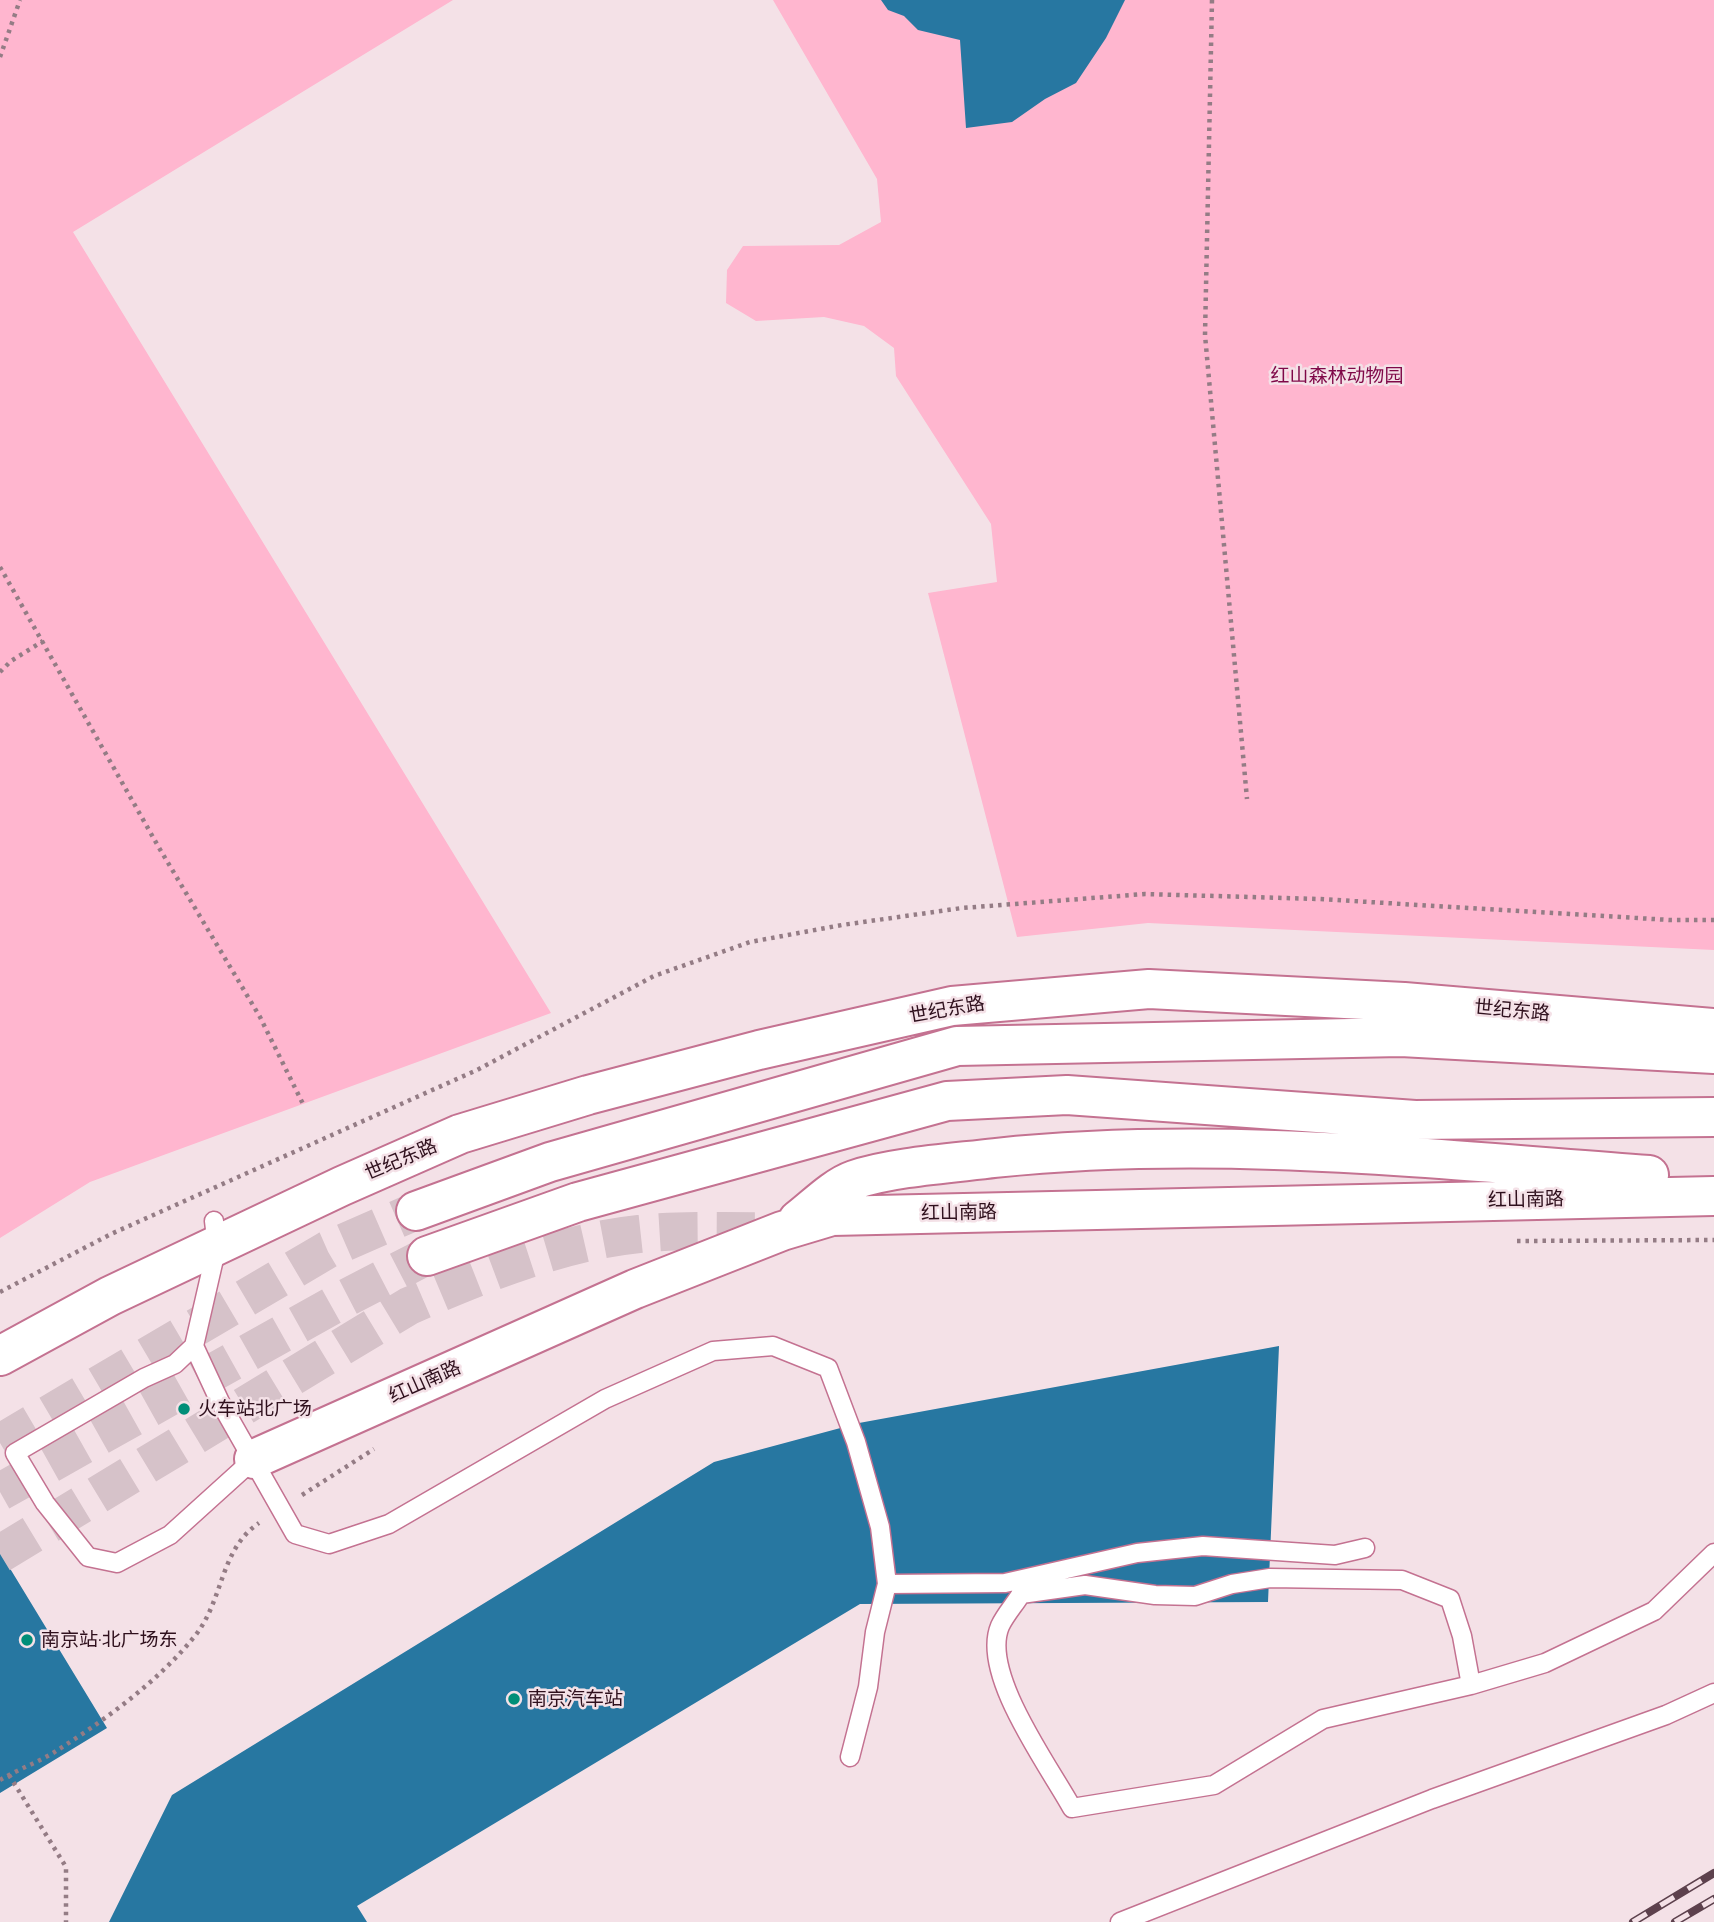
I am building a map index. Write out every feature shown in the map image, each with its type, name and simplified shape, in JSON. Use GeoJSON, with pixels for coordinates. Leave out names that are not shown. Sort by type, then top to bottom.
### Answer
{"type":"FeatureCollection","features":[{"type":"Feature","properties":{"kind":"main road","name":"世纪东路"},"geometry":{"type":"LineString","coordinates":[[0,1356],[216,1234],[342,1186],[460,1134],[589,1095],[759,1050],[952,1006],[1149,989],[1404,1002],[1714,1028]]}},
{"type":"Feature","properties":{"kind":"main road"},"geometry":{"type":"LineString","coordinates":[[416,1211],[550,1162],[957,1046],[1401,1037],[1714,1054]]}},
{"type":"Feature","properties":{"kind":"main road"},"geometry":{"type":"LineString","coordinates":[[427,1256],[579,1202],[947,1101],[1067,1096],[1415,1120],[1714,1117]]}},
{"type":"Feature","properties":{"kind":"main road"},"geometry":{"type":"LineString","coordinates":[[782,1231],[852,1180],[932,1165],[1058,1152],[1174,1147],[1324,1152],[1714,1180]]}},
{"type":"Feature","properties":{"kind":"main road","name":"红山南路"},"geometry":{"type":"LineString","coordinates":[[254,1460],[635,1289],[782,1231],[832,1216],[1714,1196]]}},
{"type":"Feature","properties":{"kind":"lane"},"geometry":{"type":"LineString","coordinates":[[216,1234],[194,1346],[175,1364],[144,1378],[15,1453],[45,1503],[88,1557],[117,1563],[170,1535],[254,1460]]}},
{"type":"Feature","properties":{"kind":"lane"},"geometry":{"type":"LineString","coordinates":[[194,1346],[220,1402],[295,1534],[328,1544],[389,1524],[605,1399],[713,1351],[773,1346],[828,1368],[856,1442],[877,1515],[887,1584],[875,1632],[868,1687],[850,1757]]}},
{"type":"Feature","properties":{"kind":"lane"},"geometry":{"type":"LineString","coordinates":[[887,1584],[1005,1583],[1137,1553],[1203,1546],[1284,1549],[1335,1555],[1365,1548]]}},
{"type":"Feature","properties":{"kind":"lane"},"geometry":{"type":"LineString","coordinates":[[1471,1685],[1450,1599],[1402,1580],[1269,1577],[1195,1595],[1155,1595],[1085,1584],[1021,1594],[999,1627],[997,1662],[1012,1705],[1072,1808],[1214,1785],[1323,1719],[1471,1685],[1545,1662],[1654,1611],[1705,1571],[1714,1553]]}},
{"type":"Feature","properties":{"kind":"lane"},"geometry":{"type":"LineString","coordinates":[[1120,1922],[1432,1798],[1665,1714],[1714,1693]]}},
{"type":"Feature","properties":{"kind":"path"},"geometry":{"type":"LineString","coordinates":[[0,57],[20,0]]}},
{"type":"Feature","properties":{"kind":"path"},"geometry":{"type":"LineString","coordinates":[[1212,0],[1205,335],[1247,799]]}},
{"type":"Feature","properties":{"kind":"path"},"geometry":{"type":"LineString","coordinates":[[0,567],[158,846],[260,1017],[303,1104]]}},
{"type":"Feature","properties":{"kind":"path"},"geometry":{"type":"LineString","coordinates":[[0,672],[11,661],[43,641]]}},
{"type":"Feature","properties":{"kind":"path"},"geometry":{"type":"LineString","coordinates":[[9,1775],[66,1867],[66,1922]]}},
{"type":"Feature","properties":{"kind":"green space"},"geometry":{"type":"Polygon","coordinates":[[[0,0],[453,0],[73,232],[551,1013],[90,1182],[0,1238],[0,0]]]}},
{"type":"Feature","properties":{"kind":"green space","name":"红山森林动物园"},"geometry":{"type":"Polygon","coordinates":[[[773,0],[1714,0],[1714,950],[1148,923],[1017,937],[928,593],[997,582],[991,524],[896,376],[894,348],[864,326],[824,317],[756,321],[726,303],[727,270],[743,246],[839,245],[881,222],[877,179],[773,0]]]}},
{"type":"Feature","properties":{"kind":"building"},"geometry":{"type":"Polygon","coordinates":[[[881,0],[1125,0],[1106,38],[1076,83],[1045,99],[1012,122],[966,128],[960,40],[918,30],[904,16],[888,10],[881,0]]]}},
{"type":"Feature","properties":{"kind":"building","name":"南京汽车站"},"geometry":{"type":"Polygon","coordinates":[[[1279,1346],[1268,1602],[860,1604],[357,1906],[367,1922],[109,1922],[172,1795],[714,1462],[859,1423],[1279,1346]]]}},
{"type":"Feature","properties":{"kind":"building","name":"南京站·北广场东"},"geometry":{"type":"Polygon","coordinates":[[[0,1552],[107,1728],[0,1793],[0,1552]]]}},
{"type":"Feature","properties":{"kind":"tunnel"},"geometry":{"type":"LineString","coordinates":[[0,1443],[327,1250],[416,1211]]}},
{"type":"Feature","properties":{"kind":"tunnel"},"geometry":{"type":"LineString","coordinates":[[0,1554],[409,1306],[436,1294],[521,1261],[609,1238],[673,1232],[778,1231]]}},
{"type":"Feature","properties":{"kind":"tunnel"},"geometry":{"type":"LineString","coordinates":[[0,1492],[344,1299],[427,1256]]}},
{"type":"Feature","properties":{"kind":"railway"},"geometry":{"type":"LineString","coordinates":[[1633,1922],[1714,1873]]}},
{"type":"Feature","properties":{"kind":"railway"},"geometry":{"type":"LineString","coordinates":[[1675,1922],[1714,1899]]}},
{"type":"Feature","properties":{"kind":"place","name":"火车站北广场"},"geometry":{"type":"Point","coordinates":[184,1409]}},
{"type":"Feature","properties":{"kind":"place","name":"南京站·北广场东"},"geometry":{"type":"Point","coordinates":[27,1640]}},
{"type":"Feature","properties":{"kind":"place","name":"南京汽车站"},"geometry":{"type":"Point","coordinates":[514,1699]}}]}
